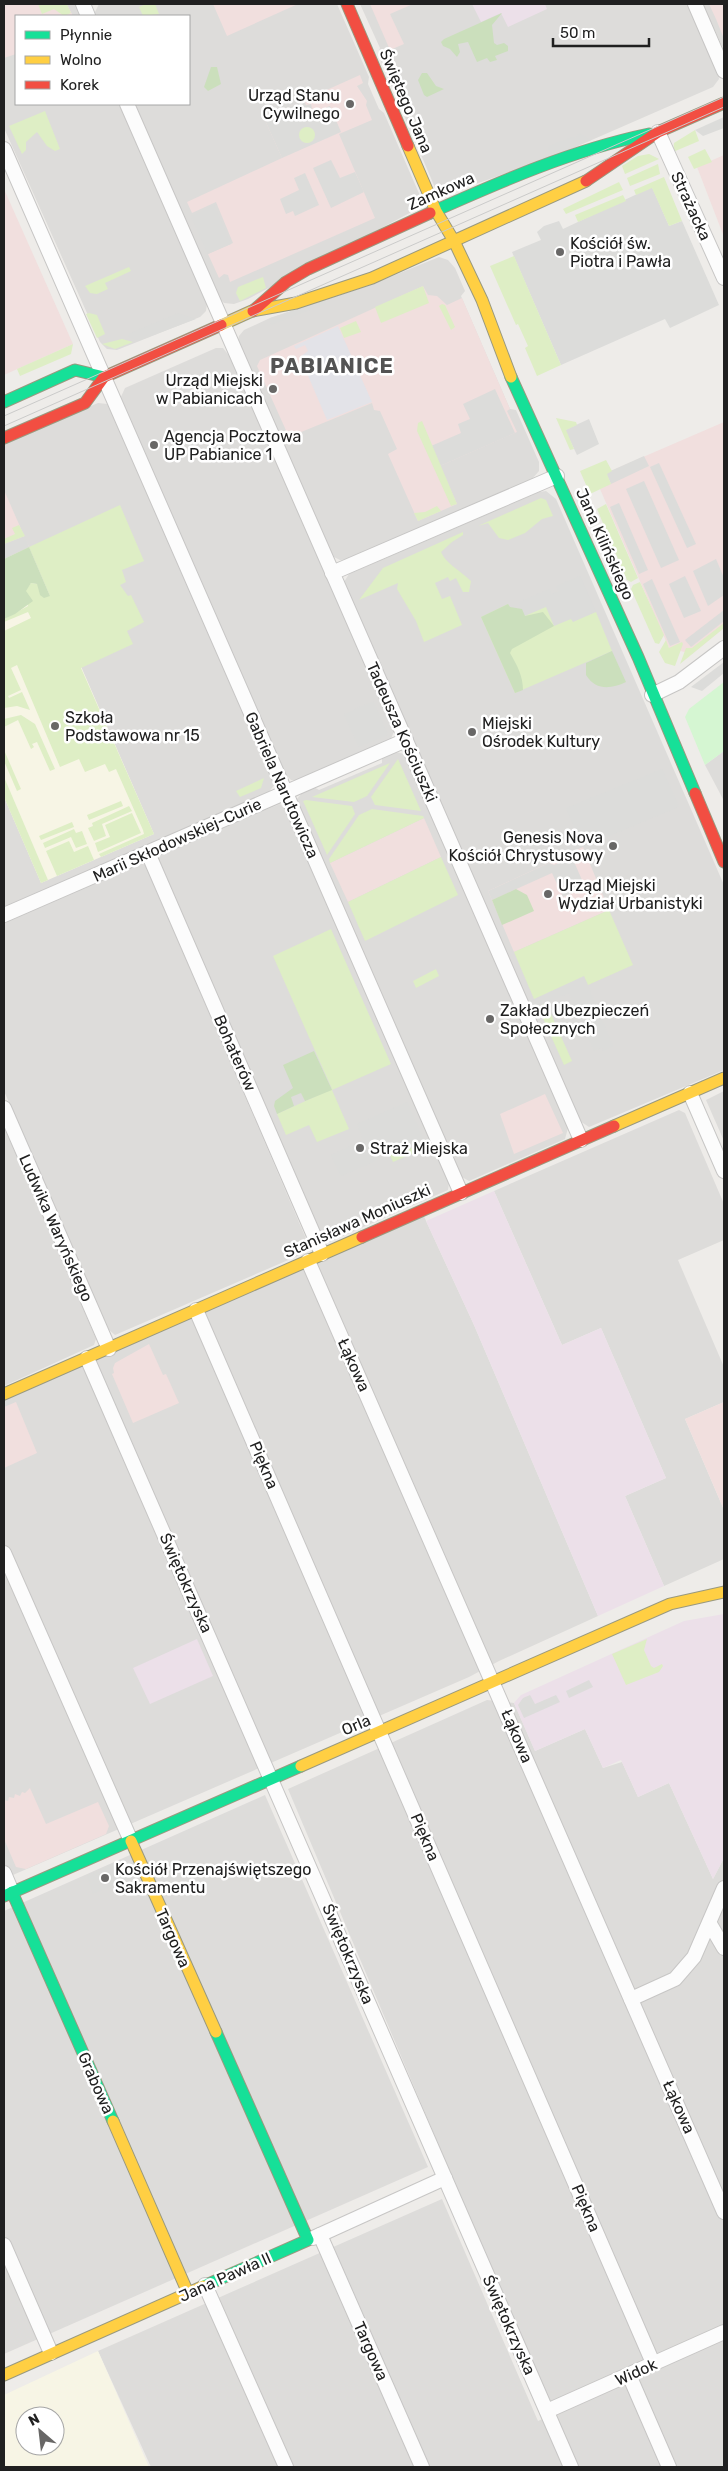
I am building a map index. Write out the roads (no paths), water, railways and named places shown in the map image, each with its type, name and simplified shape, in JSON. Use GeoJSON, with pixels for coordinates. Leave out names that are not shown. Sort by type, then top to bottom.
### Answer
{"type":"FeatureCollection","features":[{"type":"Feature","properties":{"kind":"street","name":"Świętego Jana"},"geometry":{"type":"LineString","coordinates":[[346,4],[436,211],[454,241]]}},
{"type":"Feature","properties":{"kind":"street"},"geometry":{"type":"LineString","coordinates":[[695,4],[724,71]]}},
{"type":"Feature","properties":{"kind":"street","name":"Zamkowa"},"geometry":{"type":"LineString","coordinates":[[104,377],[252,311],[296,303],[360,282],[454,241],[579,185],[597,175],[658,132],[724,103]]}},
{"type":"Feature","properties":{"kind":"street","name":"Tadeusza Kościuszki"},"geometry":{"type":"LineString","coordinates":[[127,105],[581,1140]]}},
{"type":"Feature","properties":{"kind":"street","name":"Zamkowa"},"geometry":{"type":"LineString","coordinates":[[252,311],[276,290],[308,269],[436,211],[531,170],[627,138],[658,132]]}},
{"type":"Feature","properties":{"kind":"street","name":"Strażacka"},"geometry":{"type":"LineString","coordinates":[[658,132],[724,278]]}},
{"type":"Feature","properties":{"kind":"street","name":"Gabriela Narutowicza"},"geometry":{"type":"LineString","coordinates":[[4,149],[461,1193]]}},
{"type":"Feature","properties":{"kind":"street","name":"Jana Kilińskiego"},"geometry":{"type":"LineString","coordinates":[[454,241],[482,300],[505,363],[557,476],[724,862]]}},
{"type":"Feature","properties":{"kind":"street"},"geometry":{"type":"LineString","coordinates":[[4,402],[75,370],[104,377],[86,403],[4,438]]}},
{"type":"Feature","properties":{"kind":"street"},"geometry":{"type":"LineString","coordinates":[[332,573],[557,476]]}},
{"type":"Feature","properties":{"kind":"street"},"geometry":{"type":"LineString","coordinates":[[652,695],[680,682],[724,648]]}},
{"type":"Feature","properties":{"kind":"street","name":"Marii Skłodowskiej-Curie"},"geometry":{"type":"LineString","coordinates":[[4,915],[406,740]]}},
{"type":"Feature","properties":{"kind":"street","name":"Bohaterów"},"geometry":{"type":"LineString","coordinates":[[148,853],[322,1254]]}},
{"type":"Feature","properties":{"kind":"street","name":"Stanisława Moniuszki"},"geometry":{"type":"LineString","coordinates":[[4,1394],[724,1078]]}},
{"type":"Feature","properties":{"kind":"street"},"geometry":{"type":"LineString","coordinates":[[690,1093],[724,1171]]}},
{"type":"Feature","properties":{"kind":"street","name":"Ludwika Waryńskiego"},"geometry":{"type":"LineString","coordinates":[[4,1108],[109,1349]]}},
{"type":"Feature","properties":{"kind":"street","name":"Łąkowa"},"geometry":{"type":"LineString","coordinates":[[308,1260],[724,2212]]}},
{"type":"Feature","properties":{"kind":"street","name":"Piękna"},"geometry":{"type":"LineString","coordinates":[[196,1310],[653,2363]]}},
{"type":"Feature","properties":{"kind":"street","name":"Świętokrzyska"},"geometry":{"type":"LineString","coordinates":[[87,1358],[272,1778],[571,2467]]}},
{"type":"Feature","properties":{"kind":"street","name":"Targowa"},"geometry":{"type":"LineString","coordinates":[[4,1552],[131,1841],[422,2467]]}},
{"type":"Feature","properties":{"kind":"street","name":"Orla"},"geometry":{"type":"LineString","coordinates":[[8,1894],[272,1778],[380,1733],[670,1604],[724,1592]]}},
{"type":"Feature","properties":{"kind":"street","name":"Grabowa"},"geometry":{"type":"LineString","coordinates":[[4,1873],[8,1894],[188,2293]]}},
{"type":"Feature","properties":{"kind":"street"},"geometry":{"type":"LineString","coordinates":[[631,1998],[675,1979],[694,1957],[710,1924],[724,1888]]}},
{"type":"Feature","properties":{"kind":"street"},"geometry":{"type":"LineString","coordinates":[[710,1924],[724,1948]]}},
{"type":"Feature","properties":{"kind":"street","name":"Jana Pawła II"},"geometry":{"type":"LineString","coordinates":[[4,2375],[445,2178]]}},
{"type":"Feature","properties":{"kind":"street"},"geometry":{"type":"LineString","coordinates":[[4,2245],[51,2353]]}},
{"type":"Feature","properties":{"kind":"street"},"geometry":{"type":"LineString","coordinates":[[205,2286],[286,2467]]}},
{"type":"Feature","properties":{"kind":"street","name":"Widok"},"geometry":{"type":"LineString","coordinates":[[547,2411],[724,2332]]}},
{"type":"Feature","properties":{"kind":"street"},"geometry":{"type":"LineString","coordinates":[[629,2375],[669,2467]]}},
{"type":"Feature","properties":{"kind":"tram line"},"geometry":{"type":"LineString","coordinates":[[4,416],[724,97]]}},
{"type":"Feature","properties":{"kind":"tram line"},"geometry":{"type":"LineString","coordinates":[[4,426],[724,107]]}},
{"type":"Feature","properties":{"kind":"place","name":"Urząd Stanu Cywilnego"},"geometry":{"type":"Point","coordinates":[350,104]}},
{"type":"Feature","properties":{"kind":"place","name":"Kościół św. Piotra i Pawła"},"geometry":{"type":"Point","coordinates":[560,252]}},
{"type":"Feature","properties":{"kind":"place","name":"Urząd Miejski w Pabianicach"},"geometry":{"type":"Point","coordinates":[273,389]}},
{"type":"Feature","properties":{"kind":"place","name":"Agencja Pocztowa UP Pabianice 1"},"geometry":{"type":"Point","coordinates":[154,445]}},
{"type":"Feature","properties":{"kind":"place","name":"Szkoła Podstawowa nr 15"},"geometry":{"type":"Point","coordinates":[55,726]}},
{"type":"Feature","properties":{"kind":"place","name":"Miejski Ośrodek Kultury"},"geometry":{"type":"Point","coordinates":[472,732]}},
{"type":"Feature","properties":{"kind":"place","name":"Genesis Nova Kościół Chrystusowy"},"geometry":{"type":"Point","coordinates":[613,846]}},
{"type":"Feature","properties":{"kind":"place","name":"Urząd Miejski Wydział Urbanistyki"},"geometry":{"type":"Point","coordinates":[548,894]}},
{"type":"Feature","properties":{"kind":"place","name":"Zakład Ubezpieczeń Społecznych"},"geometry":{"type":"Point","coordinates":[490,1019]}},
{"type":"Feature","properties":{"kind":"place","name":"Straż Miejska"},"geometry":{"type":"Point","coordinates":[360,1148]}},
{"type":"Feature","properties":{"kind":"place","name":"Kościół Przenajświętszego Sakramentu"},"geometry":{"type":"Point","coordinates":[105,1878]}},
{"type":"Feature","properties":{"kind":"district","name":"PABIANICE"},"geometry":{"type":"Point","coordinates":[332,365]}}]}
